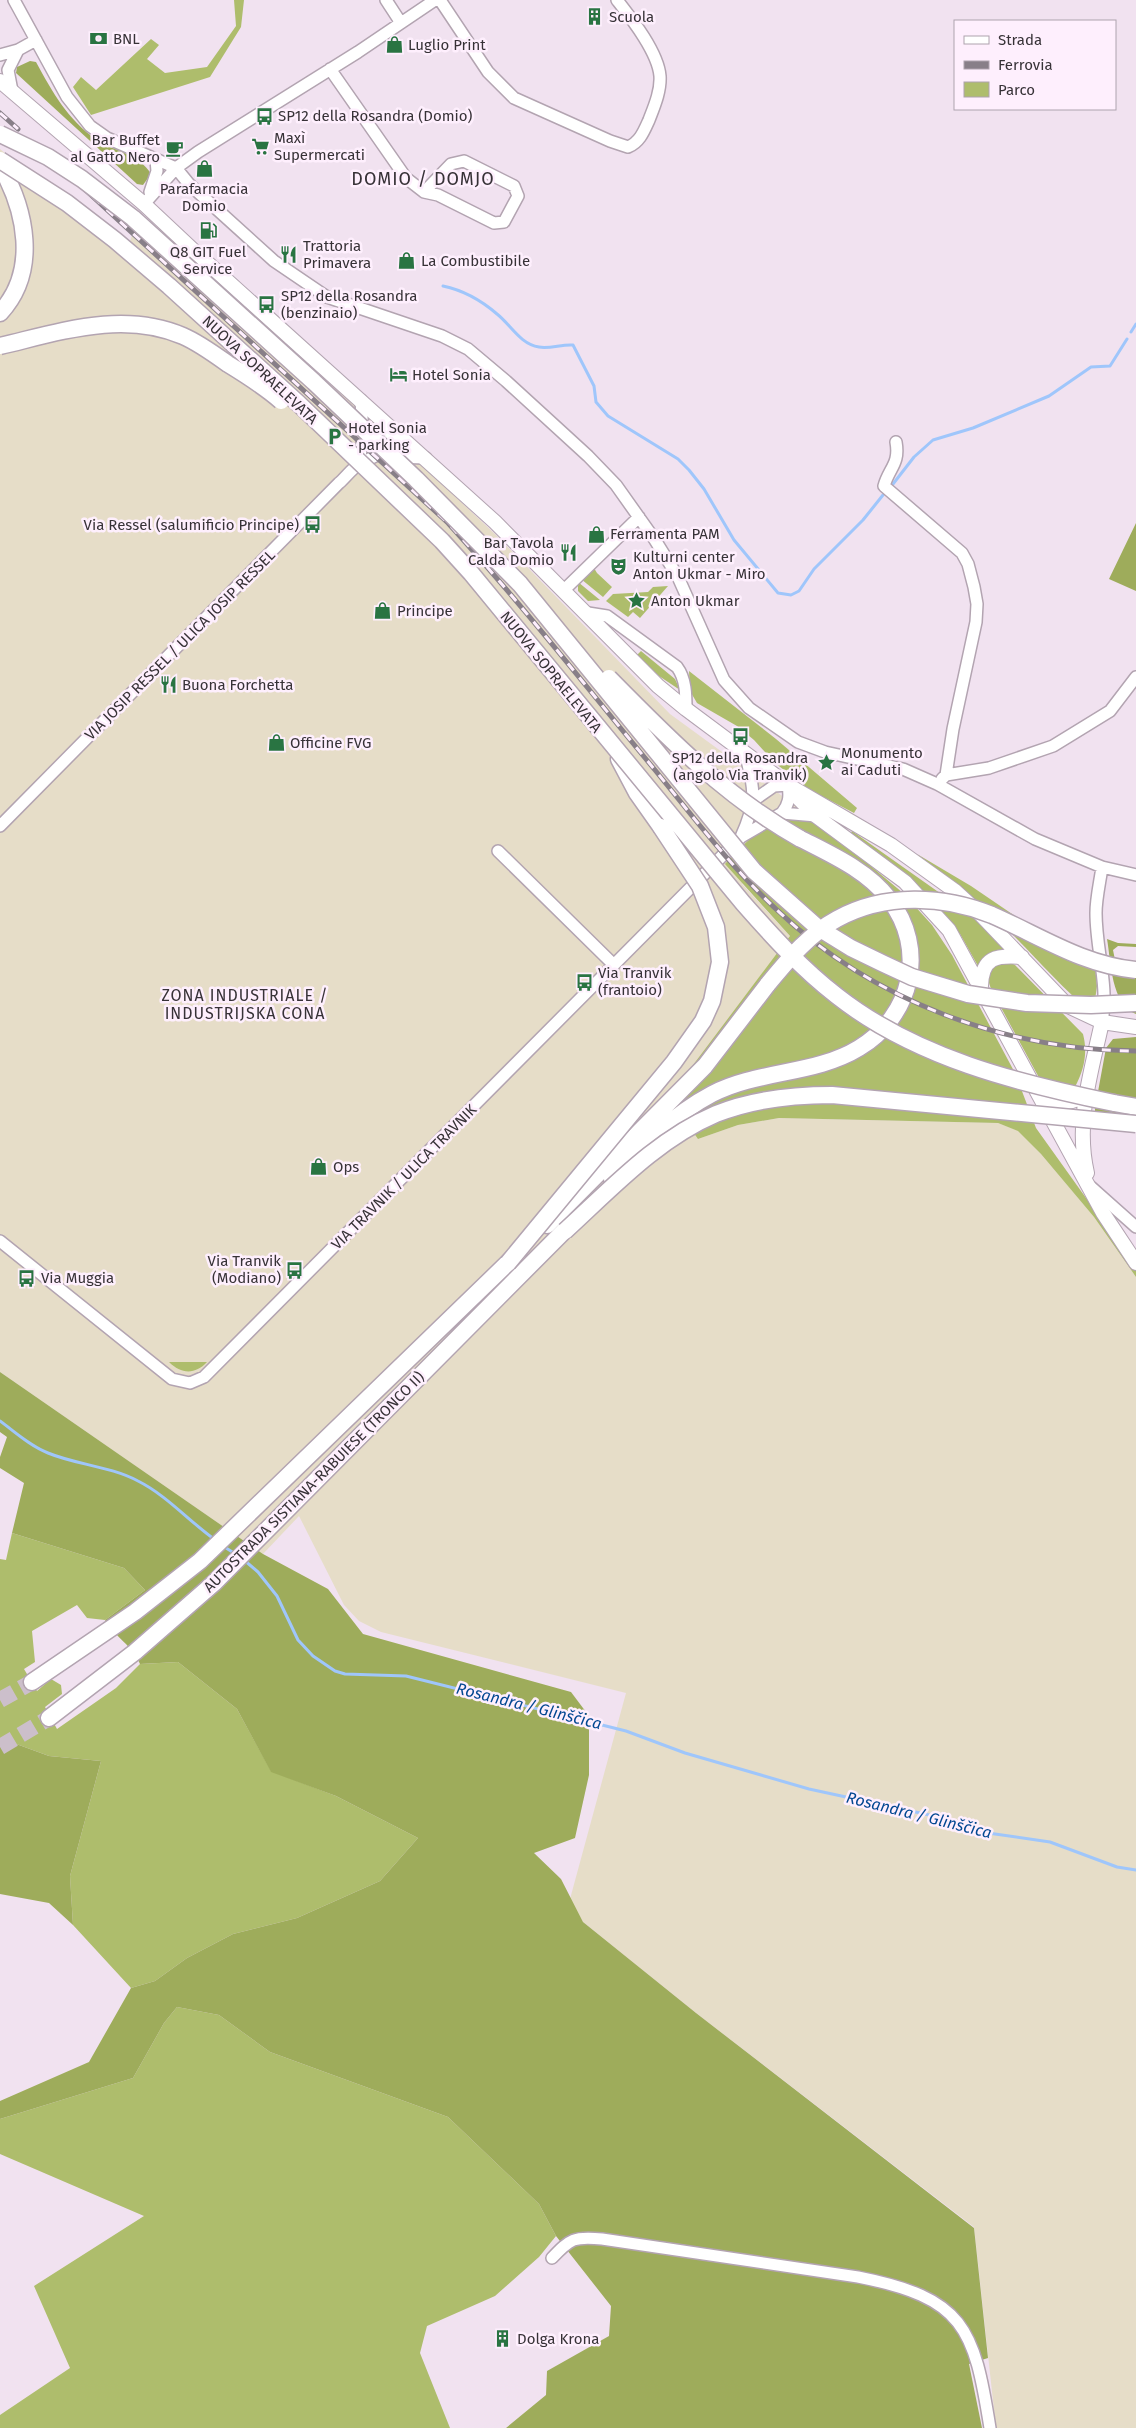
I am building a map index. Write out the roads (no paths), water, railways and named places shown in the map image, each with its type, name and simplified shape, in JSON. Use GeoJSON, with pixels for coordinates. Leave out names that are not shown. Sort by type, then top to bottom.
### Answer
{"type":"FeatureCollection","features":[{"type":"Feature","properties":{"kind":"highway","name":"NUOVA SOPRAELEVATA"},"geometry":{"type":"LineString","coordinates":[[0,134],[48,157],[82,178],[133,218],[314,382],[469,531],[520,584],[754,871],[817,927],[851,948],[884,964],[912,976],[968,994],[1027,1003],[1091,1005],[1136,1003]]}},
{"type":"Feature","properties":{"kind":"highway","name":"NUOVA SOPRAELEVATA"},"geometry":{"type":"LineString","coordinates":[[0,160],[68,203],[115,240],[298,404],[442,541],[495,602],[613,748],[776,941],[810,974],[838,997],[891,1030],[953,1060],[1026,1083],[1136,1107]]}},
{"type":"Feature","properties":{"kind":"highway"},"geometry":{"type":"LineString","coordinates":[[0,164],[19,207],[25,249],[20,276],[9,300],[0,313]]}},
{"type":"Feature","properties":{"kind":"highway"},"geometry":{"type":"LineString","coordinates":[[0,346],[66,330],[116,323],[163,328],[184,336],[276,397],[442,541]]}},
{"type":"Feature","properties":{"kind":"highway"},"geometry":{"type":"LineString","coordinates":[[520,584],[615,685],[717,781],[747,806],[799,838],[836,857],[875,885],[889,898],[903,921],[909,941],[911,966],[907,992],[895,1014],[880,1034],[858,1049],[830,1061],[751,1081],[713,1093],[677,1115],[633,1156],[565,1231]]}},
{"type":"Feature","properties":{"kind":"highway"},"geometry":{"type":"LineString","coordinates":[[508,1263],[592,1164],[690,1041],[703,1021],[718,983],[720,944],[709,905],[700,886],[638,793],[613,748]]}},
{"type":"Feature","properties":{"kind":"highway"},"geometry":{"type":"LineString","coordinates":[[508,1263],[598,1175],[704,1066],[791,957],[816,934],[837,919],[887,902],[940,901],[990,915],[1077,956],[1111,968],[1136,970]]}},
{"type":"Feature","properties":{"kind":"highway"},"geometry":{"type":"LineString","coordinates":[[565,1231],[631,1170],[675,1137],[715,1114],[752,1103],[794,1096],[832,1095],[1136,1124]]}},
{"type":"Feature","properties":{"kind":"highway","name":"AUTOSTRADA SISTIANA-RABUIESE (TRONCO II)"},"geometry":{"type":"LineString","coordinates":[[49,1718],[135,1652],[214,1583],[565,1231]]}},
{"type":"Feature","properties":{"kind":"highway","name":"AUTOSTRADA SISTIANA-RABUIESE (TRONCO II)"},"geometry":{"type":"LineString","coordinates":[[32,1682],[111,1630],[200,1561],[508,1263]]}},
{"type":"Feature","properties":{"kind":"main road"},"geometry":{"type":"LineString","coordinates":[[0,81],[144,204],[426,458],[588,613],[658,686],[788,786],[858,825],[928,871],[980,914],[1063,1002],[1079,1013],[1102,1022],[1136,1027]]}},
{"type":"Feature","properties":{"kind":"main road"},"geometry":{"type":"LineString","coordinates":[[788,786],[816,816],[897,876],[934,911],[950,930],[1103,1213],[1136,1262]]}},
{"type":"Feature","properties":{"kind":"main road"},"geometry":{"type":"LineString","coordinates":[[981,986],[981,972],[991,959],[1004,955],[1022,957]]}},
{"type":"Feature","properties":{"kind":"main road"},"geometry":{"type":"LineString","coordinates":[[1090,1186],[1082,1143],[1082,1118],[1102,1022]]}},
{"type":"Feature","properties":{"kind":"main road"},"geometry":{"type":"LineString","coordinates":[[1041,1098],[1056,1103],[1069,1103],[1079,1100],[1086,1093]]}},
{"type":"Feature","properties":{"kind":"street"},"geometry":{"type":"LineString","coordinates":[[14,0],[66,96],[80,116],[107,138],[176,168],[189,184],[235,227],[274,261],[308,286],[327,297],[442,336],[468,349],[588,456],[616,486],[639,517],[678,577],[724,680],[749,708],[792,738],[810,747],[882,763],[937,784],[1035,839],[1102,867],[1136,875]]}},
{"type":"Feature","properties":{"kind":"street"},"geometry":{"type":"LineString","coordinates":[[386,0],[401,22]]}},
{"type":"Feature","properties":{"kind":"street"},"geometry":{"type":"LineString","coordinates":[[144,204],[176,168],[258,112],[330,69],[435,0]]}},
{"type":"Feature","properties":{"kind":"street"},"geometry":{"type":"LineString","coordinates":[[440,0],[488,72],[510,95],[527,106],[610,141],[628,146],[637,142],[646,128],[657,98],[660,77],[657,63],[643,37],[616,0]]}},
{"type":"Feature","properties":{"kind":"street"},"geometry":{"type":"LineString","coordinates":[[0,55],[18,50],[36,40]]}},
{"type":"Feature","properties":{"kind":"street"},"geometry":{"type":"LineString","coordinates":[[12,91],[8,70],[18,50]]}},
{"type":"Feature","properties":{"kind":"street"},"geometry":{"type":"LineString","coordinates":[[330,69],[406,178],[424,192],[438,195],[497,224],[506,220],[518,196],[514,186],[464,160],[451,164],[424,192]]}},
{"type":"Feature","properties":{"kind":"street"},"geometry":{"type":"LineString","coordinates":[[144,204],[154,185],[157,171],[156,160]]}},
{"type":"Feature","properties":{"kind":"street"},"geometry":{"type":"LineString","coordinates":[[359,464],[363,444],[361,400]]}},
{"type":"Feature","properties":{"kind":"street"},"geometry":{"type":"LineString","coordinates":[[363,444],[371,434],[393,428]]}},
{"type":"Feature","properties":{"kind":"street"},"geometry":{"type":"LineString","coordinates":[[376,458],[388,446],[393,428]]}},
{"type":"Feature","properties":{"kind":"street"},"geometry":{"type":"LineString","coordinates":[[896,442],[898,455],[896,463],[884,486],[962,553],[971,571],[977,604],[976,622],[953,729],[946,776]]}},
{"type":"Feature","properties":{"kind":"street","name":"VIA JOSIP RESSEL / ULICA JOSIP RESSEL"},"geometry":{"type":"LineString","coordinates":[[0,826],[359,464],[376,458],[426,458]]}},
{"type":"Feature","properties":{"kind":"street"},"geometry":{"type":"LineString","coordinates":[[564,590],[639,517]]}},
{"type":"Feature","properties":{"kind":"street"},"geometry":{"type":"LineString","coordinates":[[588,613],[607,616],[677,667],[682,674],[686,709]]}},
{"type":"Feature","properties":{"kind":"street"},"geometry":{"type":"LineString","coordinates":[[937,784],[946,776],[989,768],[1052,746],[1110,711],[1136,677]]}},
{"type":"Feature","properties":{"kind":"street","name":"VIA TRAVNIK / ULICA TRAVNIK"},"geometry":{"type":"LineString","coordinates":[[741,837],[749,819],[754,800],[751,776],[745,753]]}},
{"type":"Feature","properties":{"kind":"street"},"geometry":{"type":"LineString","coordinates":[[754,800],[774,786],[788,786],[790,796],[788,805],[782,813]]}},
{"type":"Feature","properties":{"kind":"street"},"geometry":{"type":"LineString","coordinates":[[782,813],[816,816]]}},
{"type":"Feature","properties":{"kind":"street","name":"VIA TRAVNIK / ULICA TRAVNIK"},"geometry":{"type":"LineString","coordinates":[[0,1241],[172,1379],[190,1383],[210,1373],[741,837],[782,813]]}},
{"type":"Feature","properties":{"kind":"street"},"geometry":{"type":"LineString","coordinates":[[498,851],[614,965]]}},
{"type":"Feature","properties":{"kind":"street"},"geometry":{"type":"LineString","coordinates":[[1102,867],[1096,912],[1106,996],[1102,1022]]}},
{"type":"Feature","properties":{"kind":"street"},"geometry":{"type":"LineString","coordinates":[[1090,1186],[1136,1227]]}},
{"type":"Feature","properties":{"kind":"street"},"geometry":{"type":"LineString","coordinates":[[552,2258],[568,2241],[589,2238],[602,2239],[858,2277],[892,2284],[926,2297],[936,2302],[956,2318],[970,2340],[978,2362],[990,2428]]}},
{"type":"Feature","properties":{"kind":"waterway"},"geometry":{"type":"LineString","coordinates":[[443,286],[464,293],[485,305],[502,318],[521,338],[532,345],[539,347],[573,345],[594,386],[596,402],[608,416],[678,459],[689,470],[704,489],[734,540],[778,593],[791,595],[799,591],[814,569],[863,520],[883,495]]}},
{"type":"Feature","properties":{"kind":"waterway"},"geometry":{"type":"LineString","coordinates":[[1131,332],[1136,324]]}},
{"type":"Feature","properties":{"kind":"waterway"},"geometry":{"type":"LineString","coordinates":[[893,484],[914,457],[933,440],[973,428],[1049,396],[1091,367],[1110,366],[1127,339]]}},
{"type":"Feature","properties":{"kind":"waterway","name":"Rosandra / Glinščica"},"geometry":{"type":"LineString","coordinates":[[0,1421],[41,1450],[59,1457],[116,1472],[138,1481],[158,1493],[214,1539]]}},
{"type":"Feature","properties":{"kind":"waterway","name":"Rosandra / Glinščica"},"geometry":{"type":"LineString","coordinates":[[223,1546],[237,1555]]}},
{"type":"Feature","properties":{"kind":"waterway","name":"Rosandra / Glinščica"},"geometry":{"type":"LineString","coordinates":[[244,1560],[258,1572],[277,1596],[298,1640],[313,1656],[335,1671],[345,1674],[406,1676],[626,1731],[685,1753],[809,1789],[934,1816],[988,1833],[1050,1842],[1117,1867],[1136,1870]]}},
{"type":"Feature","properties":{"kind":"tunnel"},"geometry":{"type":"LineString","coordinates":[[0,1700],[32,1682]]}},
{"type":"Feature","properties":{"kind":"tunnel"},"geometry":{"type":"LineString","coordinates":[[0,1747],[49,1718]]}},
{"type":"Feature","properties":{"kind":"railway"},"geometry":{"type":"LineString","coordinates":[[0,113],[18,129]]}},
{"type":"Feature","properties":{"kind":"railway"},"geometry":{"type":"LineString","coordinates":[[67,173],[448,523],[528,615],[729,860],[760,894],[815,942],[855,970],[898,994],[943,1014],[990,1030],[1038,1041],[1087,1048],[1136,1051]]}},
{"type":"Feature","properties":{"kind":"place","name":"Scuola"},"geometry":{"type":"Point","coordinates":[595,17]}},
{"type":"Feature","properties":{"kind":"place","name":"BNL"},"geometry":{"type":"Point","coordinates":[99,39]}},
{"type":"Feature","properties":{"kind":"place","name":"Luglio Print"},"geometry":{"type":"Point","coordinates":[394,45]}},
{"type":"Feature","properties":{"kind":"place","name":"SP12 della Rosandra (Domio)"},"geometry":{"type":"Point","coordinates":[264,116]}},
{"type":"Feature","properties":{"kind":"place","name":"Maxì Supermercati"},"geometry":{"type":"Point","coordinates":[260,147]}},
{"type":"Feature","properties":{"kind":"place","name":"Bar Buffet al Gatto Nero"},"geometry":{"type":"Point","coordinates":[174,149]}},
{"type":"Feature","properties":{"kind":"place","name":"Parafarmacia Domio"},"geometry":{"type":"Point","coordinates":[204,168]}},
{"type":"Feature","properties":{"kind":"place","name":"Q8 GIT Fuel Service"},"geometry":{"type":"Point","coordinates":[208,231]}},
{"type":"Feature","properties":{"kind":"place","name":"Trattoria Primavera"},"geometry":{"type":"Point","coordinates":[289,255]}},
{"type":"Feature","properties":{"kind":"place","name":"La Combustibile"},"geometry":{"type":"Point","coordinates":[407,261]}},
{"type":"Feature","properties":{"kind":"place","name":"SP12 della Rosandra (benzinaio)"},"geometry":{"type":"Point","coordinates":[267,305]}},
{"type":"Feature","properties":{"kind":"place","name":"Hotel Sonia"},"geometry":{"type":"Point","coordinates":[398,375]}},
{"type":"Feature","properties":{"kind":"place","name":"Hotel Sonia - parking"},"geometry":{"type":"Point","coordinates":[334,437]}},
{"type":"Feature","properties":{"kind":"place","name":"Via Ressel (salumificio Principe)"},"geometry":{"type":"Point","coordinates":[313,525]}},
{"type":"Feature","properties":{"kind":"place","name":"Ferramenta PAM"},"geometry":{"type":"Point","coordinates":[596,534]}},
{"type":"Feature","properties":{"kind":"place","name":"Bar Tavola Calda Domio"},"geometry":{"type":"Point","coordinates":[568,552]}},
{"type":"Feature","properties":{"kind":"place","name":"Kulturni center Anton Ukmar - Miro"},"geometry":{"type":"Point","coordinates":[619,566]}},
{"type":"Feature","properties":{"kind":"place","name":"Anton Ukmar"},"geometry":{"type":"Point","coordinates":[637,601]}},
{"type":"Feature","properties":{"kind":"place","name":"Principe"},"geometry":{"type":"Point","coordinates":[383,611]}},
{"type":"Feature","properties":{"kind":"place","name":"Buona Forchetta"},"geometry":{"type":"Point","coordinates":[168,685]}},
{"type":"Feature","properties":{"kind":"place","name":"SP12 della Rosandra (angolo Via Tranvik)"},"geometry":{"type":"Point","coordinates":[740,737]}},
{"type":"Feature","properties":{"kind":"place","name":"Officine FVG"},"geometry":{"type":"Point","coordinates":[276,743]}},
{"type":"Feature","properties":{"kind":"place","name":"Monumento ai Caduti"},"geometry":{"type":"Point","coordinates":[827,762]}},
{"type":"Feature","properties":{"kind":"place","name":"Via Tranvik (frantoio)"},"geometry":{"type":"Point","coordinates":[584,982]}},
{"type":"Feature","properties":{"kind":"place","name":"Ops"},"geometry":{"type":"Point","coordinates":[319,1167]}},
{"type":"Feature","properties":{"kind":"place","name":"Via Tranvik (Modiano)"},"geometry":{"type":"Point","coordinates":[295,1270]}},
{"type":"Feature","properties":{"kind":"place","name":"Via Muggia"},"geometry":{"type":"Point","coordinates":[27,1278]}},
{"type":"Feature","properties":{"kind":"place","name":"Dolga Krona"},"geometry":{"type":"Point","coordinates":[503,2339]}},
{"type":"Feature","properties":{"kind":"district","name":"DOMIO / DOMJO"},"geometry":{"type":"Point","coordinates":[423,179]}},
{"type":"Feature","properties":{"kind":"district","name":"ZONA INDUSTRIALE / INDUSTRIJSKA CONA"},"geometry":{"type":"Point","coordinates":[245,1004]}}]}
